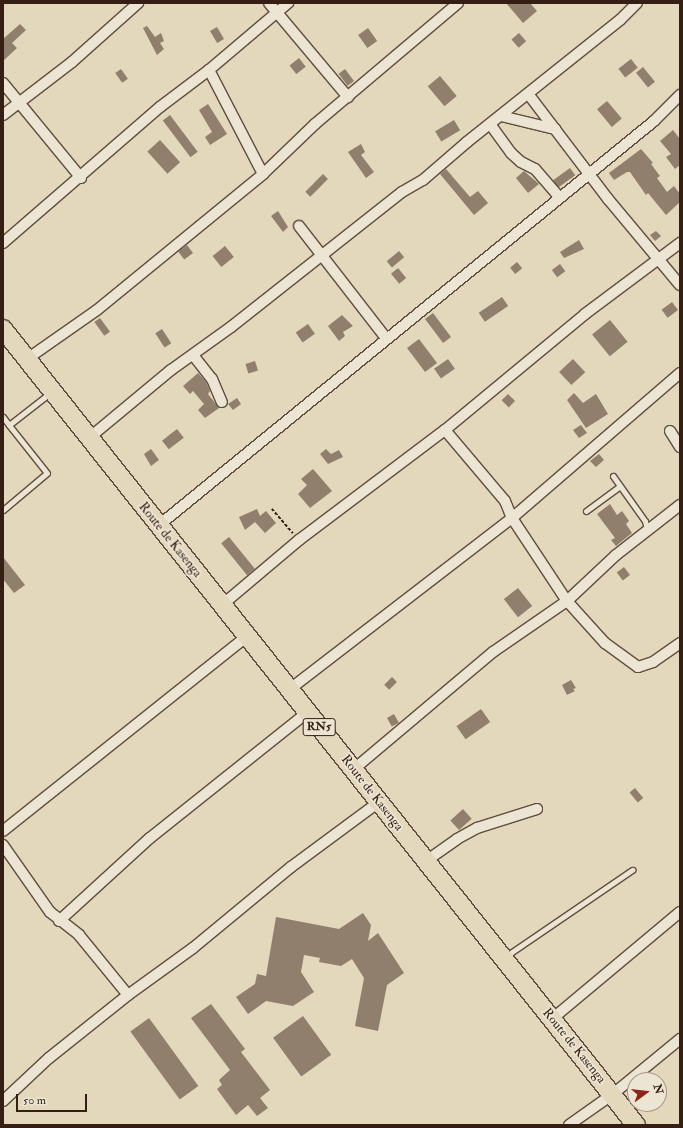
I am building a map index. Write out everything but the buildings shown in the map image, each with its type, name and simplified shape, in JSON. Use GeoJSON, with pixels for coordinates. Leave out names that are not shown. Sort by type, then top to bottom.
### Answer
{"type":"FeatureCollection","features":[{"type":"Feature","properties":{"kind":"highway","name":"Route de Kasenga"},"geometry":{"type":"LineString","coordinates":[[3,329],[158,526],[354,769],[613,1094],[636,1125]]}},
{"type":"Feature","properties":{"kind":"street"},"geometry":{"type":"LineString","coordinates":[[3,115],[72,62],[138,3]]}},
{"type":"Feature","properties":{"kind":"street"},"geometry":{"type":"LineString","coordinates":[[269,3],[276,14],[348,97]]}},
{"type":"Feature","properties":{"kind":"street"},"geometry":{"type":"LineString","coordinates":[[3,243],[81,178],[160,107],[209,70],[288,3]]}},
{"type":"Feature","properties":{"kind":"street"},"geometry":{"type":"LineString","coordinates":[[27,359],[97,310],[263,174],[348,97],[458,3]]}},
{"type":"Feature","properties":{"kind":"street"},"geometry":{"type":"LineString","coordinates":[[90,438],[162,377],[324,256],[402,192],[423,180],[490,124],[529,95],[625,16],[637,3]]}},
{"type":"Feature","properties":{"kind":"street"},"geometry":{"type":"LineString","coordinates":[[209,70],[263,174]]}},
{"type":"Feature","properties":{"kind":"street"},"geometry":{"type":"LineString","coordinates":[[3,84],[81,178]]}},
{"type":"Feature","properties":{"kind":"street"},"geometry":{"type":"LineString","coordinates":[[529,95],[589,173],[680,285]]}},
{"type":"Feature","properties":{"kind":"street"},"geometry":{"type":"LineString","coordinates":[[158,526],[386,338],[654,121],[680,95]]}},
{"type":"Feature","properties":{"kind":"street"},"geometry":{"type":"LineString","coordinates":[[500,116],[555,130]]}},
{"type":"Feature","properties":{"kind":"street"},"geometry":{"type":"LineString","coordinates":[[490,124],[511,153],[521,162],[535,169],[559,197]]}},
{"type":"Feature","properties":{"kind":"street"},"geometry":{"type":"LineString","coordinates":[[299,226],[324,256],[386,338]]}},
{"type":"Feature","properties":{"kind":"street"},"geometry":{"type":"LineString","coordinates":[[222,605],[299,540],[445,430],[585,314],[680,243]]}},
{"type":"Feature","properties":{"kind":"street"},"geometry":{"type":"LineString","coordinates":[[193,355],[212,379],[222,402]]}},
{"type":"Feature","properties":{"kind":"street"},"geometry":{"type":"LineString","coordinates":[[290,689],[512,518],[680,373]]}},
{"type":"Feature","properties":{"kind":"street"},"geometry":{"type":"LineString","coordinates":[[445,430],[505,501],[512,518],[567,601],[605,643],[638,666],[653,662],[680,643]]}},
{"type":"Feature","properties":{"kind":"street"},"geometry":{"type":"LineString","coordinates":[[670,430],[680,448]]}},
{"type":"Feature","properties":{"kind":"street"},"geometry":{"type":"LineString","coordinates":[[354,769],[493,652],[567,601],[647,529],[680,505]]}},
{"type":"Feature","properties":{"kind":"street"},"geometry":{"type":"LineString","coordinates":[[3,831],[247,636]]}},
{"type":"Feature","properties":{"kind":"street"},"geometry":{"type":"LineString","coordinates":[[59,921],[150,838],[308,712]]}},
{"type":"Feature","properties":{"kind":"street"},"geometry":{"type":"LineString","coordinates":[[3,1101],[49,1058],[128,995],[193,948],[291,867],[379,802]]}},
{"type":"Feature","properties":{"kind":"street"},"geometry":{"type":"LineString","coordinates":[[426,861],[457,839],[477,828],[537,809]]}},
{"type":"Feature","properties":{"kind":"street"},"geometry":{"type":"LineString","coordinates":[[3,845],[31,889],[59,921],[79,935],[128,995]]}},
{"type":"Feature","properties":{"kind":"street"},"geometry":{"type":"LineString","coordinates":[[552,1019],[680,912]]}},
{"type":"Feature","properties":{"kind":"street"},"geometry":{"type":"LineString","coordinates":[[570,1125],[613,1094],[680,1039]]}},
{"type":"Feature","properties":{"kind":"lane"},"geometry":{"type":"LineString","coordinates":[[9,424],[53,391]]}},
{"type":"Feature","properties":{"kind":"lane"},"geometry":{"type":"LineString","coordinates":[[3,417],[46,473],[3,510]]}},
{"type":"Feature","properties":{"kind":"lane"},"geometry":{"type":"LineString","coordinates":[[613,476],[645,521],[647,529]]}},
{"type":"Feature","properties":{"kind":"lane"},"geometry":{"type":"LineString","coordinates":[[586,511],[620,486]]}},
{"type":"Feature","properties":{"kind":"lane"},"geometry":{"type":"LineString","coordinates":[[504,958],[632,870]]}},
{"type":"Feature","properties":{"kind":"path"},"geometry":{"type":"LineString","coordinates":[[272,509],[299,540]]}}]}
